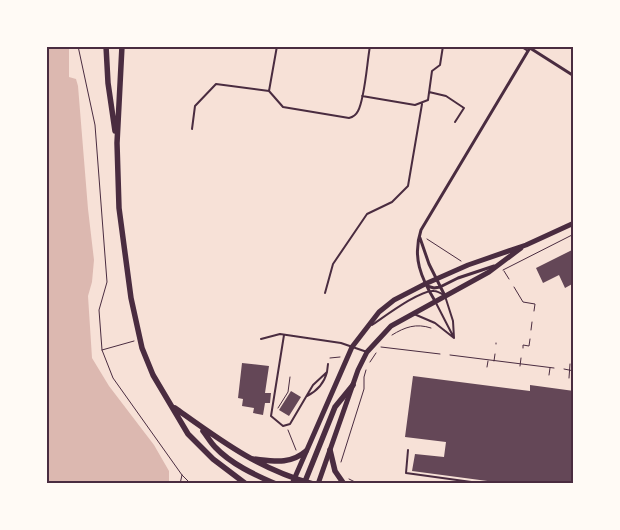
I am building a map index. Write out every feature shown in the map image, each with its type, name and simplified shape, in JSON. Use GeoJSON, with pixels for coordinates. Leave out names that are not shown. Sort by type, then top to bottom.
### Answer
{"type":"FeatureCollection","features":[{"type":"Feature","properties":{"kind":"highway"},"geometry":{"type":"LineString","coordinates":[[106,46],[108,82],[117,143]]}},
{"type":"Feature","properties":{"kind":"highway"},"geometry":{"type":"LineString","coordinates":[[122,46],[117,143],[120,208],[131,298],[139,339],[153,375],[188,434],[213,459],[246,484]]}},
{"type":"Feature","properties":{"kind":"highway"},"geometry":{"type":"LineString","coordinates":[[305,483],[335,407],[353,385]]}},
{"type":"Feature","properties":{"kind":"highway"},"geometry":{"type":"LineString","coordinates":[[173,406],[222,442],[251,459],[305,483],[313,484]]}},
{"type":"Feature","properties":{"kind":"highway"},"geometry":{"type":"LineString","coordinates":[[199,425],[215,448],[230,460],[276,484]]}},
{"type":"Feature","properties":{"kind":"highway"},"geometry":{"type":"LineString","coordinates":[[330,450],[335,470],[344,484]]}},
{"type":"Feature","properties":{"kind":"highway"},"geometry":{"type":"LineString","coordinates":[[251,459],[283,462],[298,457],[306,451]]}},
{"type":"Feature","properties":{"kind":"highway"},"geometry":{"type":"LineString","coordinates":[[294,477],[299,484]]}},
{"type":"Feature","properties":{"kind":"main road"},"geometry":{"type":"LineString","coordinates":[[292,484],[352,347],[379,312],[394,300],[424,284],[468,265],[526,245],[574,223]]}},
{"type":"Feature","properties":{"kind":"main road"},"geometry":{"type":"LineString","coordinates":[[318,484],[366,352],[383,333],[411,314],[500,264],[526,245]]}},
{"type":"Feature","properties":{"kind":"street"},"geometry":{"type":"LineString","coordinates":[[435,302],[424,284],[418,266],[417,252],[420,235],[529,49],[574,76]]}},
{"type":"Feature","properties":{"kind":"street"},"geometry":{"type":"LineString","coordinates":[[420,235],[428,264],[445,296]]}},
{"type":"Feature","properties":{"kind":"street"},"geometry":{"type":"LineString","coordinates":[[424,284],[434,288],[500,264]]}},
{"type":"Feature","properties":{"kind":"lane"},"geometry":{"type":"LineString","coordinates":[[269,91],[277,46]]}},
{"type":"Feature","properties":{"kind":"lane"},"geometry":{"type":"LineString","coordinates":[[192,129],[195,106],[216,84],[269,91],[283,107],[349,118],[354,117],[358,111],[362,96],[370,46]]}},
{"type":"Feature","properties":{"kind":"lane"},"geometry":{"type":"LineString","coordinates":[[362,96],[415,105],[422,104],[428,100],[432,71],[440,65],[443,46]]}},
{"type":"Feature","properties":{"kind":"lane"},"geometry":{"type":"LineString","coordinates":[[520,46],[529,49]]}},
{"type":"Feature","properties":{"kind":"lane"},"geometry":{"type":"LineString","coordinates":[[429,92],[446,96],[464,108],[455,122]]}},
{"type":"Feature","properties":{"kind":"lane"},"geometry":{"type":"LineString","coordinates":[[325,293],[333,264],[367,214],[392,202],[408,186],[422,104]]}},
{"type":"Feature","properties":{"kind":"lane"},"geometry":{"type":"LineString","coordinates":[[365,330],[406,302],[429,291],[435,291],[445,296],[453,321],[454,338]]}},
{"type":"Feature","properties":{"kind":"lane"},"geometry":{"type":"LineString","coordinates":[[435,302],[454,338]]}},
{"type":"Feature","properties":{"kind":"lane"},"geometry":{"type":"LineString","coordinates":[[411,314],[435,323],[454,338]]}},
{"type":"Feature","properties":{"kind":"lane"},"geometry":{"type":"LineString","coordinates":[[261,339],[280,334],[335,342],[366,352]]}},
{"type":"Feature","properties":{"kind":"lane"},"geometry":{"type":"LineString","coordinates":[[284,335],[271,416],[273,419],[283,426],[290,424],[317,379],[326,372]]}},
{"type":"Feature","properties":{"kind":"lane"},"geometry":{"type":"LineString","coordinates":[[306,396],[316,392],[325,380],[327,363]]}},
{"type":"Feature","properties":{"kind":"lane"},"geometry":{"type":"LineString","coordinates":[[408,450],[406,474],[486,484]]}},
{"type":"Feature","properties":{"kind":"path"},"geometry":{"type":"LineString","coordinates":[[78,46],[96,125],[107,282],[99,310],[102,350],[113,378],[182,475],[191,484]]}},
{"type":"Feature","properties":{"kind":"path"},"geometry":{"type":"LineString","coordinates":[[509,279],[504,270],[574,234]]}},
{"type":"Feature","properties":{"kind":"path"},"geometry":{"type":"LineString","coordinates":[[420,235],[468,265]]}},
{"type":"Feature","properties":{"kind":"path"},"geometry":{"type":"LineString","coordinates":[[514,287],[523,302],[535,304],[534,311]]}},
{"type":"Feature","properties":{"kind":"path"},"geometry":{"type":"LineString","coordinates":[[531,330],[532,322]]}},
{"type":"Feature","properties":{"kind":"path"},"geometry":{"type":"LineString","coordinates":[[390,337],[410,326],[418,325],[431,328]]}},
{"type":"Feature","properties":{"kind":"path"},"geometry":{"type":"LineString","coordinates":[[102,350],[139,339]]}},
{"type":"Feature","properties":{"kind":"path"},"geometry":{"type":"LineString","coordinates":[[523,348],[523,345],[529,346],[530,339]]}},
{"type":"Feature","properties":{"kind":"path"},"geometry":{"type":"LineString","coordinates":[[340,464],[364,389],[364,377],[368,366],[381,346],[386,342]]}},
{"type":"Feature","properties":{"kind":"path"},"geometry":{"type":"LineString","coordinates":[[572,355],[573,345]]}},
{"type":"Feature","properties":{"kind":"path"},"geometry":{"type":"LineString","coordinates":[[381,346],[440,354]]}},
{"type":"Feature","properties":{"kind":"path"},"geometry":{"type":"LineString","coordinates":[[494,361],[495,354]]}},
{"type":"Feature","properties":{"kind":"path"},"geometry":{"type":"LineString","coordinates":[[450,355],[554,368]]}},
{"type":"Feature","properties":{"kind":"path"},"geometry":{"type":"LineString","coordinates":[[327,363],[331,357],[341,357]]}},
{"type":"Feature","properties":{"kind":"path"},"geometry":{"type":"LineString","coordinates":[[520,365],[521,358]]}},
{"type":"Feature","properties":{"kind":"path"},"geometry":{"type":"LineString","coordinates":[[487,367],[488,360]]}},
{"type":"Feature","properties":{"kind":"path"},"geometry":{"type":"LineString","coordinates":[[569,378],[570,364]]}},
{"type":"Feature","properties":{"kind":"path"},"geometry":{"type":"LineString","coordinates":[[549,375],[550,368]]}},
{"type":"Feature","properties":{"kind":"path"},"geometry":{"type":"LineString","coordinates":[[564,369],[574,371]]}},
{"type":"Feature","properties":{"kind":"path"},"geometry":{"type":"LineString","coordinates":[[279,408],[288,392],[290,377]]}},
{"type":"Feature","properties":{"kind":"path"},"geometry":{"type":"LineString","coordinates":[[286,430],[288,429],[296,452]]}},
{"type":"Feature","properties":{"kind":"path"},"geometry":{"type":"LineString","coordinates":[[180,484],[182,475]]}},
{"type":"Feature","properties":{"kind":"path"},"geometry":{"type":"LineString","coordinates":[[348,477],[359,484]]}},
{"type":"Feature","properties":{"kind":"shaded area"},"geometry":{"type":"Polygon","coordinates":[[[46,46],[69,47],[69,77],[76,79],[78,86],[94,260],[92,282],[88,296],[92,358],[109,386],[154,445],[169,471],[169,484],[46,484],[46,46]]]}},
{"type":"Feature","properties":{"kind":"building"},"geometry":{"type":"Polygon","coordinates":[[[574,249],[574,268],[572,269],[574,283],[565,288],[559,275],[543,283],[536,268],[574,249]]]}},
{"type":"Feature","properties":{"kind":"building"},"geometry":{"type":"Polygon","coordinates":[[[242,363],[269,366],[265,393],[271,393],[270,403],[265,403],[263,415],[253,413],[254,408],[242,406],[243,399],[238,398],[242,363]]]}},
{"type":"Feature","properties":{"kind":"building"},"geometry":{"type":"Polygon","coordinates":[[[413,376],[530,391],[530,385],[574,391],[574,484],[510,484],[412,471],[415,454],[444,457],[446,442],[405,437],[413,376]]]}},
{"type":"Feature","properties":{"kind":"building"},"geometry":{"type":"Polygon","coordinates":[[[291,391],[301,397],[289,416],[279,410],[291,391]]]}}]}
